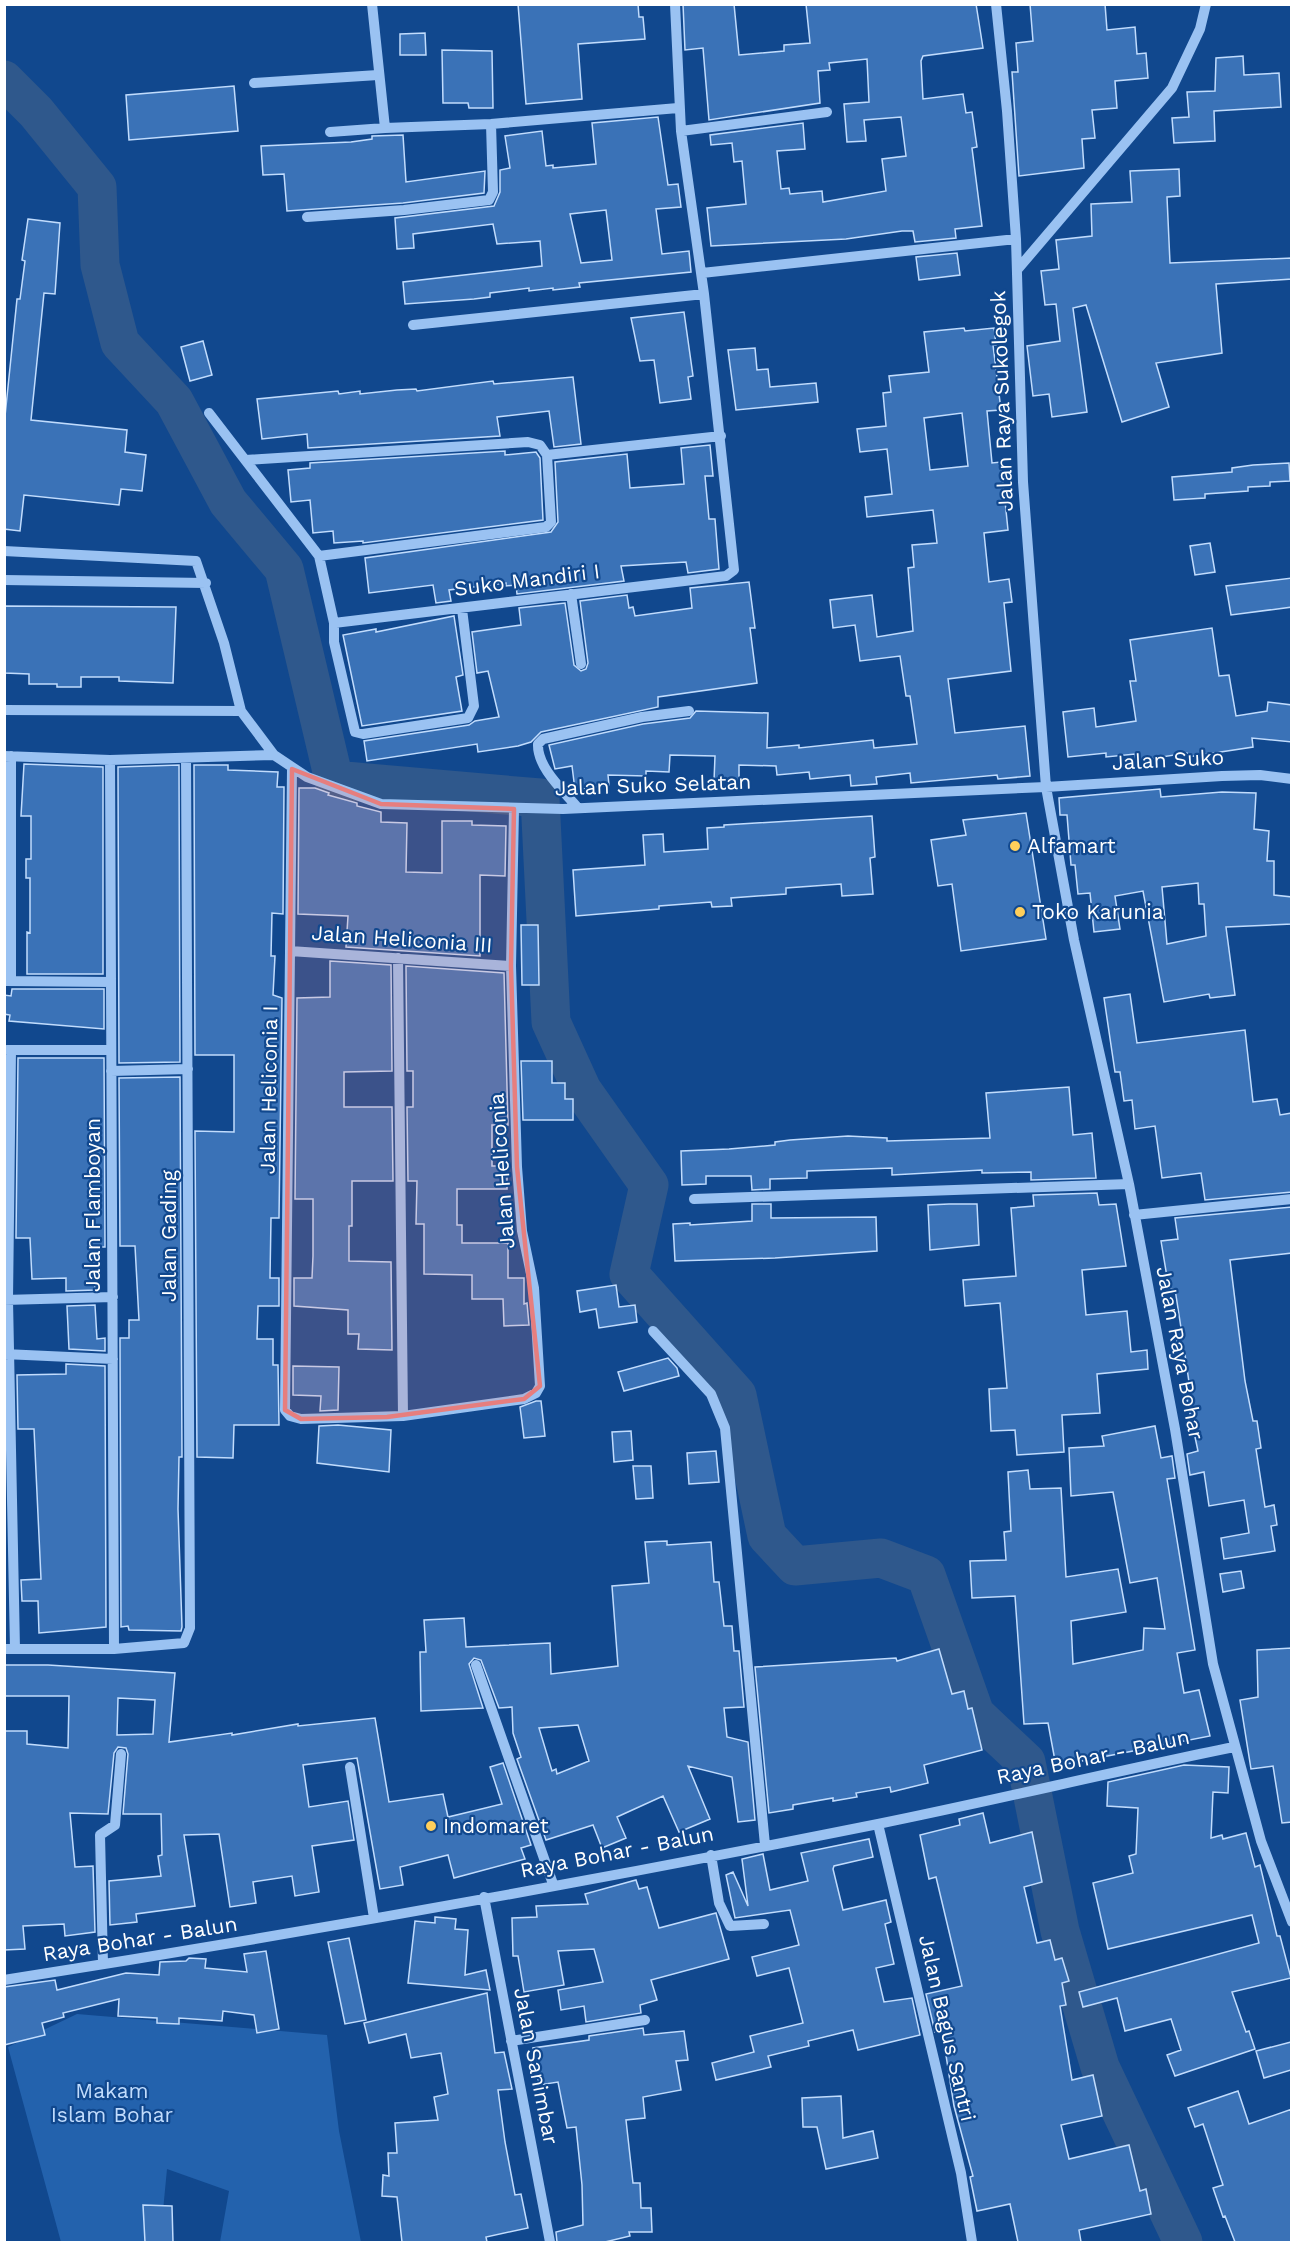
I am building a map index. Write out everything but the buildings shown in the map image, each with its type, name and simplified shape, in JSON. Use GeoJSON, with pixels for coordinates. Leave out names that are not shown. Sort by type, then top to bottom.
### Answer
{"type":"FeatureCollection","features":[{"type":"Feature","properties":{"kind":"street"},"geometry":{"type":"LineString","coordinates":[[372,4],[385,128]]}},
{"type":"Feature","properties":{"kind":"street"},"geometry":{"type":"LineString","coordinates":[[547,455],[721,436],[702,273],[678,108],[675,4]]}},
{"type":"Feature","properties":{"kind":"street"},"geometry":{"type":"LineString","coordinates":[[996,4],[1007,111],[1017,270]]}},
{"type":"Feature","properties":{"kind":"street","name":"Jalan Raya Sukolegok"},"geometry":{"type":"LineString","coordinates":[[1046,787],[1023,482],[1017,270],[1172,88],[1200,29],[1206,4]]}},
{"type":"Feature","properties":{"kind":"street"},"geometry":{"type":"LineString","coordinates":[[254,83],[378,75]]}},
{"type":"Feature","properties":{"kind":"street"},"geometry":{"type":"LineString","coordinates":[[330,132],[491,124],[678,108]]}},
{"type":"Feature","properties":{"kind":"street"},"geometry":{"type":"LineString","coordinates":[[681,131],[827,112]]}},
{"type":"Feature","properties":{"kind":"street"},"geometry":{"type":"LineString","coordinates":[[307,217],[404,210],[489,200],[493,192],[491,124]]}},
{"type":"Feature","properties":{"kind":"street"},"geometry":{"type":"LineString","coordinates":[[702,273],[1016,239]]}},
{"type":"Feature","properties":{"kind":"street"},"geometry":{"type":"LineString","coordinates":[[413,326],[704,294]]}},
{"type":"Feature","properties":{"kind":"street"},"geometry":{"type":"LineString","coordinates":[[209,413],[319,556],[334,623],[334,642],[353,728],[358,734],[468,718],[474,706],[462,609]]}},
{"type":"Feature","properties":{"kind":"street","name":"Suko Mandiri I"},"geometry":{"type":"LineString","coordinates":[[334,623],[726,576],[731,573],[735,565],[721,436]]}},
{"type":"Feature","properties":{"kind":"street"},"geometry":{"type":"LineString","coordinates":[[246,460],[528,442],[540,446],[547,455],[551,522],[546,527],[319,556]]}},
{"type":"Feature","properties":{"kind":"street"},"geometry":{"type":"LineString","coordinates":[[4,551],[192,559],[200,566],[206,583],[241,711],[4,710]]}},
{"type":"Feature","properties":{"kind":"street"},"geometry":{"type":"LineString","coordinates":[[4,580],[206,583]]}},
{"type":"Feature","properties":{"kind":"street"},"geometry":{"type":"LineString","coordinates":[[571,594],[581,664]]}},
{"type":"Feature","properties":{"kind":"street","name":"Jalan Suko Selatan"},"geometry":{"type":"LineString","coordinates":[[241,711],[274,755],[292,769],[381,804],[562,809],[1046,787]]}},
{"type":"Feature","properties":{"kind":"street"},"geometry":{"type":"LineString","coordinates":[[578,808],[549,773],[538,751],[538,744],[543,739],[642,717],[689,711]]}},
{"type":"Feature","properties":{"kind":"street"},"geometry":{"type":"LineString","coordinates":[[111,982],[8,981],[8,756],[110,760],[274,755]]}},
{"type":"Feature","properties":{"kind":"street","name":"Jalan Gading"},"geometry":{"type":"LineString","coordinates":[[114,1649],[184,1643],[190,1628],[186,758]]}},
{"type":"Feature","properties":{"kind":"street","name":"Jalan Flamboyan"},"geometry":{"type":"LineString","coordinates":[[110,760],[114,1649]]}},
{"type":"Feature","properties":{"kind":"street","name":"Jalan Heliconia I"},"geometry":{"type":"LineString","coordinates":[[292,769],[285,1410],[290,1416],[301,1419],[403,1416]]}},
{"type":"Feature","properties":{"kind":"street","name":"Jalan Suko"},"geometry":{"type":"LineString","coordinates":[[1046,787],[1221,776],[1260,775],[1292,779]]}},
{"type":"Feature","properties":{"kind":"street","name":"Jalan Raya Bohar"},"geometry":{"type":"LineString","coordinates":[[1046,787],[1074,940],[1129,1184],[1175,1429],[1213,1664],[1261,1841],[1292,1922]]}},
{"type":"Feature","properties":{"kind":"street","name":"Jalan Heliconia"},"geometry":{"type":"LineString","coordinates":[[403,1416],[524,1399],[536,1393],[540,1386],[534,1288],[522,1231],[512,966],[514,809]]}},
{"type":"Feature","properties":{"kind":"street","name":"Jalan Heliconia III"},"geometry":{"type":"LineString","coordinates":[[290,951],[512,966]]}},
{"type":"Feature","properties":{"kind":"street"},"geometry":{"type":"LineString","coordinates":[[398,958],[403,1416]]}},
{"type":"Feature","properties":{"kind":"street"},"geometry":{"type":"LineString","coordinates":[[111,1050],[8,1050],[6,1300],[10,1649],[114,1649]]}},
{"type":"Feature","properties":{"kind":"street"},"geometry":{"type":"LineString","coordinates":[[111,1071],[188,1069]]}},
{"type":"Feature","properties":{"kind":"street"},"geometry":{"type":"LineString","coordinates":[[694,1199],[1129,1184]]}},
{"type":"Feature","properties":{"kind":"street"},"geometry":{"type":"LineString","coordinates":[[1134,1215],[1292,1199]]}},
{"type":"Feature","properties":{"kind":"street"},"geometry":{"type":"LineString","coordinates":[[6,1300],[112,1297]]}},
{"type":"Feature","properties":{"kind":"street"},"geometry":{"type":"LineString","coordinates":[[653,1331],[711,1394],[725,1428],[765,1845]]}},
{"type":"Feature","properties":{"kind":"street"},"geometry":{"type":"LineString","coordinates":[[7,1354],[113,1359]]}},
{"type":"Feature","properties":{"kind":"street"},"geometry":{"type":"LineString","coordinates":[[476,1665],[553,1884]]}},
{"type":"Feature","properties":{"kind":"street","name":"Raya Bohar - Balun"},"geometry":{"type":"LineString","coordinates":[[4,1980],[374,1918],[878,1824],[1063,1782],[1234,1747]]}},
{"type":"Feature","properties":{"kind":"street"},"geometry":{"type":"LineString","coordinates":[[104,1964],[100,1835],[115,1825],[121,1754]]}},
{"type":"Feature","properties":{"kind":"street"},"geometry":{"type":"LineString","coordinates":[[350,1767],[374,1918]]}},
{"type":"Feature","properties":{"kind":"street","name":"Jalan Bagus Santri"},"geometry":{"type":"LineString","coordinates":[[878,1824],[961,2173],[972,2242]]}},
{"type":"Feature","properties":{"kind":"street"},"geometry":{"type":"LineString","coordinates":[[711,1855],[719,1904],[730,1926],[764,1924]]}},
{"type":"Feature","properties":{"kind":"street","name":"Jalan Sanimbar"},"geometry":{"type":"LineString","coordinates":[[484,1897],[550,2242]]}},
{"type":"Feature","properties":{"kind":"street"},"geometry":{"type":"LineString","coordinates":[[511,2041],[645,2020]]}},
{"type":"Feature","properties":{"kind":"highlighted area"},"geometry":{"type":"Polygon","coordinates":[[[292,769],[381,804],[514,809],[511,966],[517,1167],[540,1386],[524,1399],[387,1417],[301,1419],[285,1410],[292,769]]]}},
{"type":"Feature","properties":{"kind":"green space","name":"Makam Islam Bohar"},"geometry":{"type":"Polygon","coordinates":[[[77,2014],[327,2035],[339,2131],[361,2242],[220,2242],[229,2191],[167,2169],[160,2242],[61,2242],[8,2047],[77,2014]]]}},
{"type":"Feature","properties":{"kind":"waterway"},"geometry":{"type":"LineString","coordinates":[[4,80],[36,112],[97,187],[100,265],[120,343],[174,401],[228,502],[284,569],[334,780],[540,798],[551,1022],[582,1090],[649,1185],[629,1274],[737,1395],[767,1536],[795,1566],[881,1558],[926,1575],[975,1714],[1026,1762],[1060,1931],[1100,2067],[1183,2242]]}},
{"type":"Feature","properties":{"kind":"place","name":"Alfamart"},"geometry":{"type":"Point","coordinates":[1015,846]}},
{"type":"Feature","properties":{"kind":"place","name":"Toko Karunia"},"geometry":{"type":"Point","coordinates":[1020,912]}},
{"type":"Feature","properties":{"kind":"place","name":"Indomaret"},"geometry":{"type":"Point","coordinates":[431,1826]}}]}
